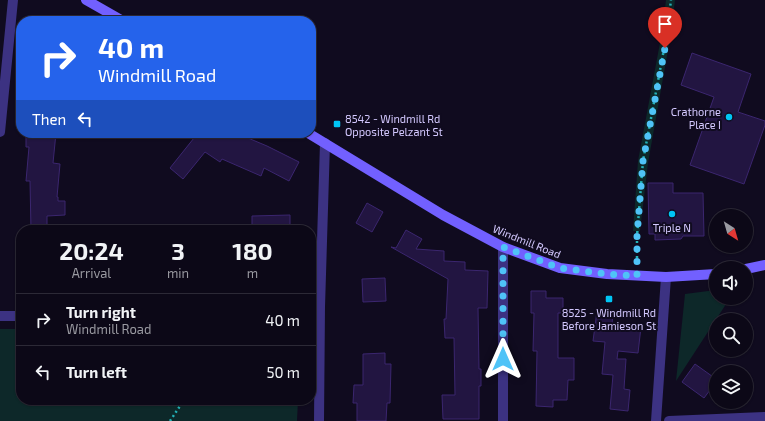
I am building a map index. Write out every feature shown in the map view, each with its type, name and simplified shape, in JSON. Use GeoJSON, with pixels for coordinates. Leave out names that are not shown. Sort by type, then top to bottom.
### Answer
{"type":"FeatureCollection","features":[{"type":"Feature","properties":{"kind":"main road"},"geometry":{"type":"LineString","coordinates":[[86,0],[114,16]]}},
{"type":"Feature","properties":{"kind":"main road","name":"Windmill Road"},"geometry":{"type":"LineString","coordinates":[[316,138],[442,215],[503,247],[560,268],[637,276],[666,277],[709,274]]}},
{"type":"Feature","properties":{"kind":"main road"},"geometry":{"type":"LineString","coordinates":[[753,268],[765,265]]}},
{"type":"Feature","properties":{"kind":"street"},"geometry":{"type":"LineString","coordinates":[[0,132],[13,0]]}},
{"type":"Feature","properties":{"kind":"street"},"geometry":{"type":"LineString","coordinates":[[319,421],[316,307],[325,143]]}},
{"type":"Feature","properties":{"kind":"street"},"geometry":{"type":"LineString","coordinates":[[503,247],[503,421]]}},
{"type":"Feature","properties":{"kind":"street"},"geometry":{"type":"LineString","coordinates":[[656,421],[666,277]]}},
{"type":"Feature","properties":{"kind":"street"},"geometry":{"type":"LineString","coordinates":[[0,316],[16,316]]}},
{"type":"Feature","properties":{"kind":"street"},"geometry":{"type":"LineString","coordinates":[[669,421],[765,417]]}},
{"type":"Feature","properties":{"kind":"path"},"geometry":{"type":"LineString","coordinates":[[637,276],[637,236],[643,161],[668,33],[671,0]]}},
{"type":"Feature","properties":{"kind":"path"},"geometry":{"type":"LineString","coordinates":[[170,421],[181,405]]}},
{"type":"Feature","properties":{"kind":"green space"},"geometry":{"type":"Polygon","coordinates":[[[666,0],[675,0],[671,33],[648,163],[640,231],[633,231],[638,161],[662,32],[666,0]]]}},
{"type":"Feature","properties":{"kind":"green space"},"geometry":{"type":"Polygon","coordinates":[[[709,291],[709,305],[725,305],[720,313],[709,313],[709,330],[676,381],[685,294],[709,291]]]}},
{"type":"Feature","properties":{"kind":"green space"},"geometry":{"type":"Polygon","coordinates":[[[0,329],[16,329],[16,405],[298,405],[297,421],[0,421],[0,329]]]}},
{"type":"Feature","properties":{"kind":"building","name":"Crathorne Place I"},"geometry":{"type":"Polygon","coordinates":[[[692,53],[751,74],[738,112],[765,121],[765,125],[744,184],[690,165],[714,97],[681,85],[692,53]]]}},
{"type":"Feature","properties":{"kind":"building"},"geometry":{"type":"Polygon","coordinates":[[[26,138],[56,138],[53,163],[60,164],[57,197],[58,201],[65,201],[65,215],[47,216],[47,225],[31,225],[30,181],[26,181],[29,147],[26,147],[26,138]]]}},
{"type":"Feature","properties":{"kind":"building"},"geometry":{"type":"Polygon","coordinates":[[[194,138],[248,138],[299,162],[289,181],[264,168],[261,176],[222,159],[220,162],[205,152],[183,179],[170,168],[194,138]]]}},
{"type":"Feature","properties":{"kind":"building"},"geometry":{"type":"Polygon","coordinates":[[[648,183],[673,183],[673,193],[703,193],[704,236],[683,236],[681,239],[655,240],[655,234],[649,234],[648,183]]]}},
{"type":"Feature","properties":{"kind":"building"},"geometry":{"type":"Polygon","coordinates":[[[367,203],[383,212],[372,232],[356,223],[367,203]]]}},
{"type":"Feature","properties":{"kind":"building"},"geometry":{"type":"Polygon","coordinates":[[[290,215],[290,225],[252,225],[252,216],[290,215]]]}},
{"type":"Feature","properties":{"kind":"building"},"geometry":{"type":"Polygon","coordinates":[[[406,230],[422,239],[416,249],[444,251],[444,261],[465,262],[465,270],[488,271],[487,308],[478,308],[479,369],[481,369],[481,386],[479,386],[479,419],[443,419],[442,395],[455,395],[454,338],[445,338],[444,319],[446,319],[448,279],[391,247],[396,248],[406,230]]]}},
{"type":"Feature","properties":{"kind":"building"},"geometry":{"type":"Polygon","coordinates":[[[385,278],[386,301],[363,302],[362,279],[385,278]]]}},
{"type":"Feature","properties":{"kind":"building"},"geometry":{"type":"Polygon","coordinates":[[[531,291],[546,291],[546,298],[563,298],[563,313],[558,313],[558,358],[574,358],[574,380],[568,380],[567,400],[553,400],[553,407],[536,406],[537,351],[533,351],[534,313],[531,313],[531,291]]]}},
{"type":"Feature","properties":{"kind":"building"},"geometry":{"type":"Polygon","coordinates":[[[597,311],[613,313],[612,324],[641,327],[638,353],[618,351],[617,359],[626,359],[624,389],[630,390],[628,411],[610,409],[613,375],[602,374],[605,342],[593,341],[597,311]]]}},
{"type":"Feature","properties":{"kind":"building"},"geometry":{"type":"Polygon","coordinates":[[[385,353],[385,364],[391,364],[390,403],[387,403],[386,421],[357,421],[357,403],[353,403],[354,385],[363,385],[363,354],[385,353]]]}},
{"type":"Feature","properties":{"kind":"building"},"geometry":{"type":"Polygon","coordinates":[[[695,364],[709,374],[709,391],[704,398],[682,382],[695,364]]]}},
{"type":"Feature","properties":{"kind":"place","name":"Crathorne Place I"},"geometry":{"type":"Point","coordinates":[729,117]}},
{"type":"Feature","properties":{"kind":"place","name":"8542 - Windmill Rd Opposite Pelzant St"},"geometry":{"type":"Point","coordinates":[337,124]}},
{"type":"Feature","properties":{"kind":"place","name":"Triple N"},"geometry":{"type":"Point","coordinates":[672,214]}},
{"type":"Feature","properties":{"kind":"place","name":"8525 - Windmill Rd Before Jamieson St"},"geometry":{"type":"Point","coordinates":[609,299]}},
{"type":"Feature","properties":{"kind":"route"},"geometry":{"type":"LineString","coordinates":[[503,359],[503,247],[560,268],[637,276],[637,236],[643,161],[665,48]]}}]}
